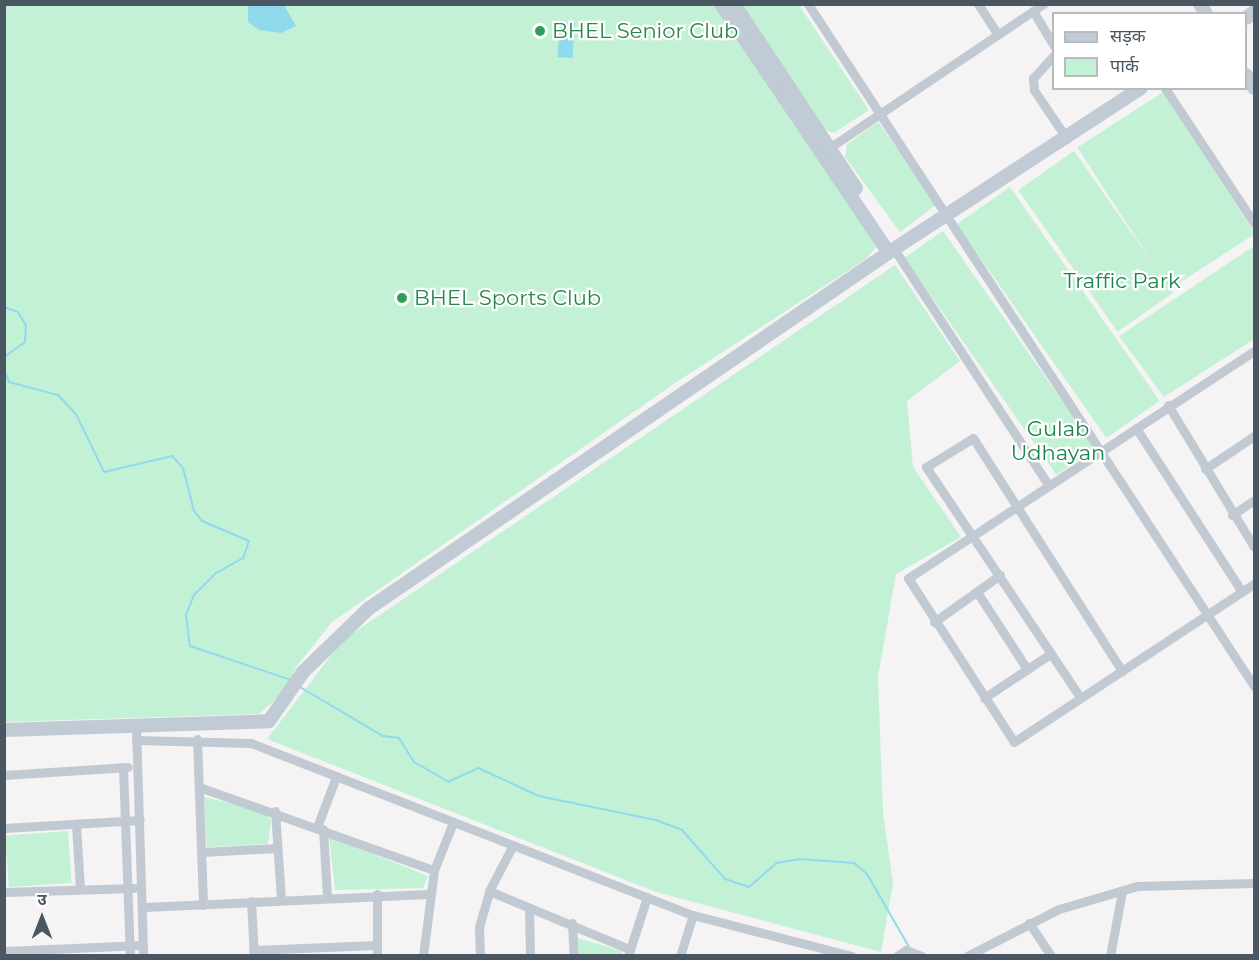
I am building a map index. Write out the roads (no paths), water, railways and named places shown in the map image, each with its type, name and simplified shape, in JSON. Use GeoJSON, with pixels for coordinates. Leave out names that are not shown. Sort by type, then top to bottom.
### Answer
{"type":"FeatureCollection","features":[{"type":"Feature","properties":{"kind":"main road"},"geometry":{"type":"LineString","coordinates":[[722,4],[826,150]]}},
{"type":"Feature","properties":{"kind":"main road"},"geometry":{"type":"LineString","coordinates":[[734,4],[892,251]]}},
{"type":"Feature","properties":{"kind":"main road"},"geometry":{"type":"LineString","coordinates":[[4,730],[136,733],[262,724],[292,691],[303,672],[368,609],[892,251],[946,220],[1138,90]]}},
{"type":"Feature","properties":{"kind":"street"},"geometry":{"type":"LineString","coordinates":[[808,4],[878,114],[942,204],[946,220],[1101,450],[1254,686]]}},
{"type":"Feature","properties":{"kind":"street"},"geometry":{"type":"LineString","coordinates":[[978,4],[996,32]]}},
{"type":"Feature","properties":{"kind":"street"},"geometry":{"type":"LineString","coordinates":[[826,150],[996,32],[1043,4]]}},
{"type":"Feature","properties":{"kind":"street"},"geometry":{"type":"LineString","coordinates":[[1033,11],[1052,44]]}},
{"type":"Feature","properties":{"kind":"street"},"geometry":{"type":"LineString","coordinates":[[1052,56],[1033,78],[1034,90],[1067,139]]}},
{"type":"Feature","properties":{"kind":"street"},"geometry":{"type":"LineString","coordinates":[[1166,90],[1254,223]]}},
{"type":"Feature","properties":{"kind":"street"},"geometry":{"type":"LineString","coordinates":[[892,251],[1048,484]]}},
{"type":"Feature","properties":{"kind":"street"},"geometry":{"type":"LineString","coordinates":[[1254,351],[1168,405],[908,578],[934,622],[1014,742],[1254,584]]}},
{"type":"Feature","properties":{"kind":"street"},"geometry":{"type":"LineString","coordinates":[[1168,405],[1232,515],[1253,541]]}},
{"type":"Feature","properties":{"kind":"street"},"geometry":{"type":"LineString","coordinates":[[1136,428],[1242,592]]}},
{"type":"Feature","properties":{"kind":"street"},"geometry":{"type":"LineString","coordinates":[[1205,469],[1254,436]]}},
{"type":"Feature","properties":{"kind":"street"},"geometry":{"type":"LineString","coordinates":[[1080,697],[926,466],[973,438],[1019,504],[1122,670]]}},
{"type":"Feature","properties":{"kind":"street"},"geometry":{"type":"LineString","coordinates":[[1232,515],[1254,500]]}},
{"type":"Feature","properties":{"kind":"street"},"geometry":{"type":"LineString","coordinates":[[934,622],[1000,575]]}},
{"type":"Feature","properties":{"kind":"street"},"geometry":{"type":"LineString","coordinates":[[977,592],[1027,669]]}},
{"type":"Feature","properties":{"kind":"street"},"geometry":{"type":"LineString","coordinates":[[984,698],[1050,654]]}},
{"type":"Feature","properties":{"kind":"street"},"geometry":{"type":"LineString","coordinates":[[143,956],[144,907],[136,733],[251,743],[452,825],[513,845],[693,915],[852,956]]}},
{"type":"Feature","properties":{"kind":"street"},"geometry":{"type":"LineString","coordinates":[[197,739],[203,905]]}},
{"type":"Feature","properties":{"kind":"street"},"geometry":{"type":"LineString","coordinates":[[4,775],[136,765]]}},
{"type":"Feature","properties":{"kind":"street"},"geometry":{"type":"LineString","coordinates":[[123,767],[130,888],[130,951]]}},
{"type":"Feature","properties":{"kind":"street"},"geometry":{"type":"LineString","coordinates":[[327,896],[320,828],[336,777]]}},
{"type":"Feature","properties":{"kind":"street"},"geometry":{"type":"LineString","coordinates":[[199,787],[275,811],[434,870]]}},
{"type":"Feature","properties":{"kind":"street"},"geometry":{"type":"LineString","coordinates":[[275,811],[281,900]]}},
{"type":"Feature","properties":{"kind":"street"},"geometry":{"type":"LineString","coordinates":[[4,828],[127,823],[140,820]]}},
{"type":"Feature","properties":{"kind":"street"},"geometry":{"type":"LineString","coordinates":[[76,825],[80,889]]}},
{"type":"Feature","properties":{"kind":"street"},"geometry":{"type":"LineString","coordinates":[[423,956],[429,894],[434,870],[452,825]]}},
{"type":"Feature","properties":{"kind":"street"},"geometry":{"type":"LineString","coordinates":[[480,956],[479,927],[489,891],[513,845]]}},
{"type":"Feature","properties":{"kind":"street"},"geometry":{"type":"LineString","coordinates":[[202,852],[277,848]]}},
{"type":"Feature","properties":{"kind":"street"},"geometry":{"type":"LineString","coordinates":[[970,955],[1029,923],[1122,891],[1254,883]]}},
{"type":"Feature","properties":{"kind":"street"},"geometry":{"type":"LineString","coordinates":[[4,892],[143,888]]}},
{"type":"Feature","properties":{"kind":"street"},"geometry":{"type":"LineString","coordinates":[[489,891],[572,923],[629,952],[647,897]]}},
{"type":"Feature","properties":{"kind":"street"},"geometry":{"type":"LineString","coordinates":[[1110,956],[1122,891]]}},
{"type":"Feature","properties":{"kind":"street"},"geometry":{"type":"LineString","coordinates":[[377,894],[377,956]]}},
{"type":"Feature","properties":{"kind":"street"},"geometry":{"type":"LineString","coordinates":[[144,907],[327,896],[429,894]]}},
{"type":"Feature","properties":{"kind":"street"},"geometry":{"type":"LineString","coordinates":[[251,901],[254,953],[377,945]]}},
{"type":"Feature","properties":{"kind":"street"},"geometry":{"type":"LineString","coordinates":[[529,908],[530,956]]}},
{"type":"Feature","properties":{"kind":"street"},"geometry":{"type":"LineString","coordinates":[[680,956],[693,915]]}},
{"type":"Feature","properties":{"kind":"street"},"geometry":{"type":"LineString","coordinates":[[572,923],[574,956]]}},
{"type":"Feature","properties":{"kind":"street"},"geometry":{"type":"LineString","coordinates":[[1029,923],[1051,956]]}},
{"type":"Feature","properties":{"kind":"street"},"geometry":{"type":"LineString","coordinates":[[4,951],[130,951],[143,945]]}},
{"type":"Feature","properties":{"kind":"street"},"geometry":{"type":"LineString","coordinates":[[897,956],[906,950],[921,956]]}},
{"type":"Feature","properties":{"kind":"water"},"geometry":{"type":"Polygon","coordinates":[[[248,5],[284,5],[296,26],[281,33],[259,30],[248,22],[248,5]]]}},
{"type":"Feature","properties":{"kind":"water"},"geometry":{"type":"Polygon","coordinates":[[[560,22],[575,23],[573,58],[558,57],[560,22]]]}},
{"type":"Feature","properties":{"kind":"waterway"},"geometry":{"type":"LineString","coordinates":[[4,307],[18,312],[26,326],[25,342],[4,357]]}},
{"type":"Feature","properties":{"kind":"waterway"},"geometry":{"type":"LineString","coordinates":[[4,370],[9,382],[58,395],[76,414],[104,472],[172,456],[183,468],[194,511],[202,521],[249,541],[243,558],[216,573],[194,595],[186,615],[190,646],[291,680]]}},
{"type":"Feature","properties":{"kind":"waterway"},"geometry":{"type":"LineString","coordinates":[[300,687],[383,736],[399,738],[414,762],[448,782],[478,768],[539,796],[656,820],[682,830],[725,879],[749,887],[777,863],[799,859],[854,863],[867,874],[909,947]]}},
{"type":"Feature","properties":{"kind":"place","name":"BHEL Senior Club"},"geometry":{"type":"Point","coordinates":[540,31]}},
{"type":"Feature","properties":{"kind":"place","name":"BHEL Sports Club"},"geometry":{"type":"Point","coordinates":[402,298]}},
{"type":"Feature","properties":{"kind":"park label","name":"Traffic Park"},"geometry":{"type":"Point","coordinates":[1122,281]}},
{"type":"Feature","properties":{"kind":"park label","name":"Gulab Udhayan"},"geometry":{"type":"Point","coordinates":[1058,441]}}]}
